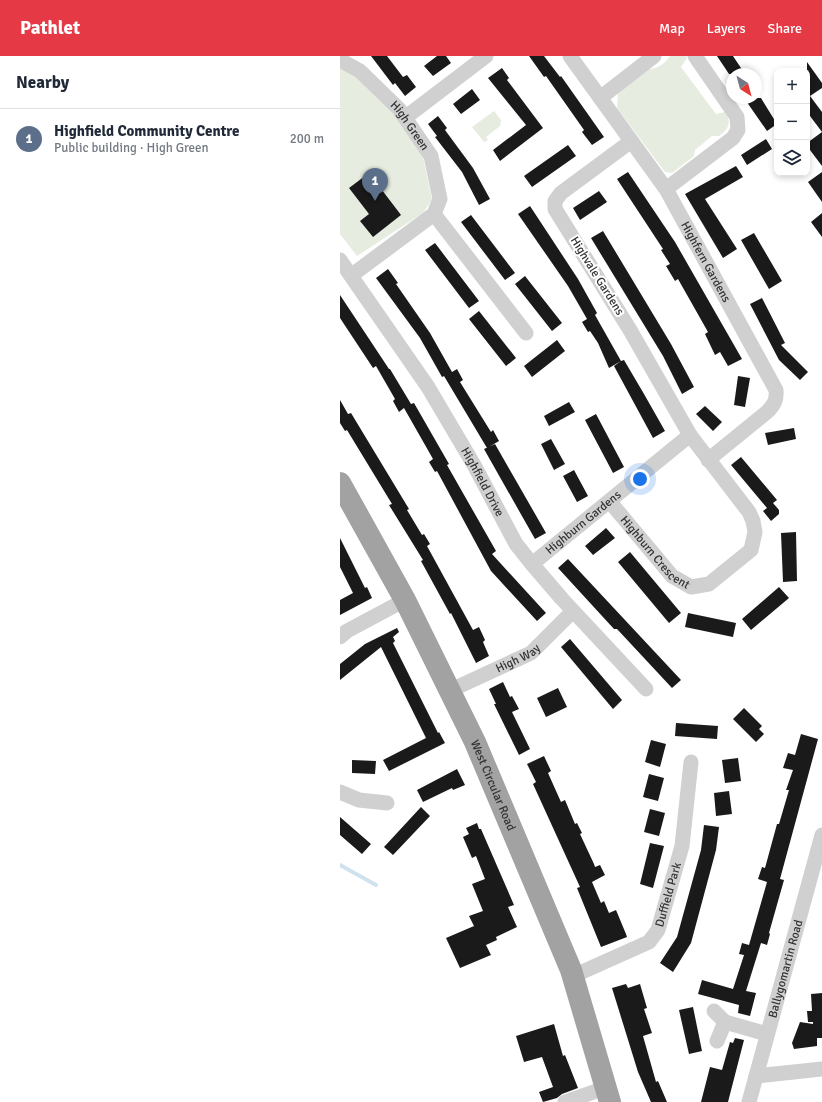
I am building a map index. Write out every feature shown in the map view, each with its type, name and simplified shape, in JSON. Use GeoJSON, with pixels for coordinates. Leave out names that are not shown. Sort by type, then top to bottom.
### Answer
{"type":"FeatureCollection","features":[{"type":"Feature","properties":{"kind":"highway","name":"West Circular Road"},"geometry":{"type":"LineString","coordinates":[[340,483],[405,600],[451,690],[528,864],[573,976],[607,1095]]}},
{"type":"Feature","properties":{"kind":"street"},"geometry":{"type":"LineString","coordinates":[[406,117],[486,56]]}},
{"type":"Feature","properties":{"kind":"street","name":"Highfern Gardens"},"geometry":{"type":"LineString","coordinates":[[570,56],[630,142],[666,189],[776,390],[775,402],[767,412],[708,460]]}},
{"type":"Feature","properties":{"kind":"street"},"geometry":{"type":"LineString","coordinates":[[600,98],[654,56]]}},
{"type":"Feature","properties":{"kind":"street"},"geometry":{"type":"LineString","coordinates":[[666,189],[733,138],[738,130],[737,118],[695,56]]}},
{"type":"Feature","properties":{"kind":"street","name":"High Green"},"geometry":{"type":"LineString","coordinates":[[340,60],[360,71],[406,117],[431,156],[440,199],[434,214]]}},
{"type":"Feature","properties":{"kind":"street","name":"Highvale Gardens"},"geometry":{"type":"LineString","coordinates":[[630,142],[561,193],[555,201],[555,209],[623,318],[690,435]]}},
{"type":"Feature","properties":{"kind":"street"},"geometry":{"type":"LineString","coordinates":[[352,276],[434,214],[526,333]]}},
{"type":"Feature","properties":{"kind":"street","name":"Highfield Drive"},"geometry":{"type":"LineString","coordinates":[[340,260],[428,387],[474,465],[516,544],[573,611],[646,689]]}},
{"type":"Feature","properties":{"kind":"street","name":"Highburn Crescent"},"geometry":{"type":"LineString","coordinates":[[610,502],[672,576],[691,587],[708,584],[751,550],[755,532],[749,512],[690,435]]}},
{"type":"Feature","properties":{"kind":"street","name":"Highburn Gardens"},"geometry":{"type":"LineString","coordinates":[[532,564],[610,502],[690,435]]}},
{"type":"Feature","properties":{"kind":"street"},"geometry":{"type":"LineString","coordinates":[[340,637],[347,631],[405,600]]}},
{"type":"Feature","properties":{"kind":"street","name":"High Way"},"geometry":{"type":"LineString","coordinates":[[451,690],[531,653],[573,611]]}},
{"type":"Feature","properties":{"kind":"street","name":"Duffield Park"},"geometry":{"type":"LineString","coordinates":[[573,976],[649,942],[658,930],[682,846],[692,762]]}},
{"type":"Feature","properties":{"kind":"street"},"geometry":{"type":"LineString","coordinates":[[340,792],[359,800],[388,803]]}},
{"type":"Feature","properties":{"kind":"street","name":"Ballygomartin Road"},"geometry":{"type":"LineString","coordinates":[[749,1102],[822,835]]}},
{"type":"Feature","properties":{"kind":"street"},"geometry":{"type":"LineString","coordinates":[[714,1010],[726,1022],[767,1034]]}},
{"type":"Feature","properties":{"kind":"street"},"geometry":{"type":"LineString","coordinates":[[717,1041],[726,1022]]}},
{"type":"Feature","properties":{"kind":"street"},"geometry":{"type":"LineString","coordinates":[[756,1076],[822,1069]]}},
{"type":"Feature","properties":{"kind":"street"},"geometry":{"type":"LineString","coordinates":[[565,1102],[607,1095]]}},
{"type":"Feature","properties":{"kind":"shaded area"},"geometry":{"type":"Polygon","coordinates":[[[670,56],[686,56],[687,58],[681,67],[716,114],[725,112],[729,122],[727,128],[719,136],[712,136],[695,150],[694,156],[672,173],[665,172],[617,108],[618,93],[649,69],[661,65],[670,56]]]}},
{"type":"Feature","properties":{"kind":"shaded area"},"geometry":{"type":"Polygon","coordinates":[[[340,67],[352,72],[398,116],[423,157],[432,200],[423,213],[357,256],[340,234],[340,67]]]}},
{"type":"Feature","properties":{"kind":"shaded area"},"geometry":{"type":"Polygon","coordinates":[[[494,111],[501,120],[500,126],[486,137],[488,140],[484,142],[472,127],[494,111]]]}},
{"type":"Feature","properties":{"kind":"building"},"geometry":{"type":"Polygon","coordinates":[[[371,56],[387,56],[403,77],[407,75],[416,87],[405,96],[395,83],[393,85],[371,56]]]}},
{"type":"Feature","properties":{"kind":"building"},"geometry":{"type":"Polygon","coordinates":[[[437,56],[446,56],[451,63],[433,76],[424,66],[437,56]]]}},
{"type":"Feature","properties":{"kind":"building"},"geometry":{"type":"Polygon","coordinates":[[[529,56],[544,56],[560,77],[561,76],[604,137],[592,145],[582,132],[584,130],[546,76],[544,77],[529,56]]]}},
{"type":"Feature","properties":{"kind":"building"},"geometry":{"type":"Polygon","coordinates":[[[717,56],[733,56],[741,68],[726,68],[726,70],[717,56]]]}},
{"type":"Feature","properties":{"kind":"building"},"geometry":{"type":"Polygon","coordinates":[[[807,62],[822,83],[822,88],[810,96],[810,68],[807,68],[807,62]]]}},
{"type":"Feature","properties":{"kind":"building"},"geometry":{"type":"Polygon","coordinates":[[[502,68],[509,78],[507,80],[543,128],[500,161],[493,150],[526,125],[488,78],[502,68]]]}},
{"type":"Feature","properties":{"kind":"building"},"geometry":{"type":"Polygon","coordinates":[[[472,89],[480,100],[461,114],[453,104],[472,89]]]}},
{"type":"Feature","properties":{"kind":"building"},"geometry":{"type":"Polygon","coordinates":[[[810,96],[822,112],[822,132],[810,116],[810,96]]]}},
{"type":"Feature","properties":{"kind":"building"},"geometry":{"type":"Polygon","coordinates":[[[762,100],[774,119],[774,126],[767,131],[748,104],[762,104],[762,100]]]}},
{"type":"Feature","properties":{"kind":"building"},"geometry":{"type":"Polygon","coordinates":[[[438,116],[447,128],[445,130],[473,168],[490,199],[479,205],[462,172],[435,137],[437,136],[428,124],[438,116]]]}},
{"type":"Feature","properties":{"kind":"building"},"geometry":{"type":"Polygon","coordinates":[[[822,132],[822,166],[810,150],[810,141],[822,132]]]}},
{"type":"Feature","properties":{"kind":"building"},"geometry":{"type":"Polygon","coordinates":[[[766,139],[772,149],[747,165],[741,155],[766,139]]]}},
{"type":"Feature","properties":{"kind":"building"},"geometry":{"type":"Polygon","coordinates":[[[568,145],[576,156],[532,187],[524,176],[568,145]]]}},
{"type":"Feature","properties":{"kind":"building"},"geometry":{"type":"Polygon","coordinates":[[[736,166],[743,177],[705,199],[737,249],[723,258],[685,194],[736,166]]]}},
{"type":"Feature","properties":{"kind":"building"},"geometry":{"type":"Polygon","coordinates":[[[628,172],[675,242],[742,359],[728,366],[720,352],[715,355],[705,334],[708,332],[678,279],[675,281],[666,266],[670,264],[661,250],[663,249],[617,179],[628,172]]]}},
{"type":"Feature","properties":{"kind":"building"},"geometry":{"type":"Polygon","coordinates":[[[822,172],[822,202],[808,182],[822,172]]]}},
{"type":"Feature","properties":{"kind":"building"},"geometry":{"type":"Polygon","coordinates":[[[369,173],[401,215],[373,237],[360,221],[369,214],[349,188],[369,173]]]}},
{"type":"Feature","properties":{"kind":"building"},"geometry":{"type":"Polygon","coordinates":[[[599,191],[607,202],[580,220],[573,208],[599,191]]]}},
{"type":"Feature","properties":{"kind":"building"},"geometry":{"type":"Polygon","coordinates":[[[530,206],[578,279],[597,313],[595,315],[621,361],[609,368],[598,343],[590,331],[588,332],[582,322],[587,319],[568,286],[518,214],[530,206]]]}},
{"type":"Feature","properties":{"kind":"building"},"geometry":{"type":"Polygon","coordinates":[[[822,213],[822,237],[811,222],[822,213]]]}},
{"type":"Feature","properties":{"kind":"building"},"geometry":{"type":"Polygon","coordinates":[[[471,215],[515,273],[505,280],[461,222],[471,215]]]}},
{"type":"Feature","properties":{"kind":"building"},"geometry":{"type":"Polygon","coordinates":[[[603,231],[671,344],[694,387],[682,394],[663,356],[591,238],[603,231]]]}},
{"type":"Feature","properties":{"kind":"building"},"geometry":{"type":"Polygon","coordinates":[[[754,233],[782,281],[769,289],[741,240],[754,233]]]}},
{"type":"Feature","properties":{"kind":"building"},"geometry":{"type":"Polygon","coordinates":[[[435,243],[479,301],[469,308],[425,250],[435,243]]]}},
{"type":"Feature","properties":{"kind":"building"},"geometry":{"type":"Polygon","coordinates":[[[388,269],[398,283],[396,284],[430,333],[452,372],[457,369],[463,380],[460,382],[491,432],[493,430],[499,441],[487,448],[444,376],[442,377],[420,338],[376,278],[388,269]]]}},
{"type":"Feature","properties":{"kind":"building"},"geometry":{"type":"Polygon","coordinates":[[[525,276],[562,323],[552,331],[515,284],[525,276]]]}},
{"type":"Feature","properties":{"kind":"building"},"geometry":{"type":"Polygon","coordinates":[[[340,295],[390,369],[411,404],[414,403],[496,551],[492,554],[546,613],[537,621],[491,571],[437,471],[435,472],[429,462],[433,459],[404,408],[399,412],[393,401],[395,399],[376,366],[373,368],[340,318],[340,295]]]}},
{"type":"Feature","properties":{"kind":"building"},"geometry":{"type":"Polygon","coordinates":[[[762,298],[785,343],[781,345],[808,372],[800,380],[779,360],[750,304],[762,298]]]}},
{"type":"Feature","properties":{"kind":"building"},"geometry":{"type":"Polygon","coordinates":[[[479,311],[516,358],[506,366],[469,319],[479,311]]]}},
{"type":"Feature","properties":{"kind":"building"},"geometry":{"type":"Polygon","coordinates":[[[557,340],[565,351],[532,377],[524,366],[557,340]]]}},
{"type":"Feature","properties":{"kind":"building"},"geometry":{"type":"Polygon","coordinates":[[[624,360],[665,431],[653,438],[614,366],[624,360]]]}},
{"type":"Feature","properties":{"kind":"building"},"geometry":{"type":"Polygon","coordinates":[[[738,376],[750,378],[745,407],[734,405],[738,376]]]}},
{"type":"Feature","properties":{"kind":"building"},"geometry":{"type":"Polygon","coordinates":[[[340,400],[348,414],[351,413],[409,509],[407,510],[422,535],[424,534],[430,544],[427,546],[473,630],[479,627],[485,640],[483,642],[489,656],[476,663],[451,613],[450,614],[421,561],[423,560],[389,505],[392,504],[347,430],[345,431],[340,423],[340,400]]]}},
{"type":"Feature","properties":{"kind":"building"},"geometry":{"type":"Polygon","coordinates":[[[569,402],[575,412],[549,426],[544,416],[569,402]]]}},
{"type":"Feature","properties":{"kind":"building"},"geometry":{"type":"Polygon","coordinates":[[[705,406],[722,422],[713,431],[696,414],[705,406]]]}},
{"type":"Feature","properties":{"kind":"building"},"geometry":{"type":"Polygon","coordinates":[[[596,414],[624,467],[613,473],[585,420],[596,414]]]}},
{"type":"Feature","properties":{"kind":"building"},"geometry":{"type":"Polygon","coordinates":[[[794,428],[796,439],[768,445],[765,433],[794,428]]]}},
{"type":"Feature","properties":{"kind":"building"},"geometry":{"type":"Polygon","coordinates":[[[551,439],[565,464],[554,470],[541,444],[551,439]]]}},
{"type":"Feature","properties":{"kind":"building"},"geometry":{"type":"Polygon","coordinates":[[[495,444],[546,533],[535,539],[484,449],[495,444]]]}},
{"type":"Feature","properties":{"kind":"building"},"geometry":{"type":"Polygon","coordinates":[[[741,457],[777,500],[773,503],[779,510],[779,514],[771,521],[763,511],[767,508],[731,465],[741,457]]]}},
{"type":"Feature","properties":{"kind":"building"},"geometry":{"type":"Polygon","coordinates":[[[574,470],[588,496],[577,502],[563,476],[574,470]]]}},
{"type":"Feature","properties":{"kind":"building"},"geometry":{"type":"Polygon","coordinates":[[[606,528],[615,538],[593,555],[585,546],[606,528]]]}},
{"type":"Feature","properties":{"kind":"building"},"geometry":{"type":"Polygon","coordinates":[[[796,532],[797,581],[783,582],[781,533],[796,532]]]}},
{"type":"Feature","properties":{"kind":"building"},"geometry":{"type":"Polygon","coordinates":[[[340,538],[365,588],[367,587],[372,598],[340,615],[340,600],[353,593],[340,567],[340,538]]]}},
{"type":"Feature","properties":{"kind":"building"},"geometry":{"type":"Polygon","coordinates":[[[630,552],[681,613],[669,623],[618,562],[630,552]]]}},
{"type":"Feature","properties":{"kind":"building"},"geometry":{"type":"Polygon","coordinates":[[[568,559],[681,680],[672,688],[617,629],[614,629],[558,568],[568,559]]]}},
{"type":"Feature","properties":{"kind":"building"},"geometry":{"type":"Polygon","coordinates":[[[779,587],[789,598],[751,630],[742,619],[779,587]]]}},
{"type":"Feature","properties":{"kind":"building"},"geometry":{"type":"Polygon","coordinates":[[[688,613],[736,623],[733,637],[685,627],[688,613]]]}},
{"type":"Feature","properties":{"kind":"building"},"geometry":{"type":"Polygon","coordinates":[[[397,628],[399,632],[393,637],[395,641],[393,643],[438,733],[439,732],[445,743],[389,771],[383,760],[426,738],[381,647],[340,680],[340,664],[365,644],[397,628]]]}},
{"type":"Feature","properties":{"kind":"building"},"geometry":{"type":"Polygon","coordinates":[[[570,639],[622,700],[613,709],[561,647],[570,639]]]}},
{"type":"Feature","properties":{"kind":"building"},"geometry":{"type":"Polygon","coordinates":[[[503,682],[510,697],[512,696],[519,709],[512,712],[530,749],[519,755],[494,704],[496,704],[489,689],[503,682]]]}},
{"type":"Feature","properties":{"kind":"building"},"geometry":{"type":"Polygon","coordinates":[[[558,688],[567,707],[546,717],[537,698],[558,688]]]}},
{"type":"Feature","properties":{"kind":"building"},"geometry":{"type":"Polygon","coordinates":[[[744,708],[762,726],[759,729],[764,734],[756,742],[733,719],[744,708]]]}},
{"type":"Feature","properties":{"kind":"building"},"geometry":{"type":"Polygon","coordinates":[[[676,723],[718,726],[717,739],[675,736],[676,723]]]}},
{"type":"Feature","properties":{"kind":"building"},"geometry":{"type":"Polygon","coordinates":[[[801,734],[818,739],[780,879],[784,880],[767,945],[761,943],[746,991],[756,993],[750,1016],[738,1013],[739,1005],[698,994],[702,980],[733,989],[744,955],[739,954],[742,943],[749,945],[767,882],[758,879],[762,867],[765,868],[777,824],[779,824],[789,790],[786,790],[793,770],[783,768],[788,753],[795,755],[801,734]]]}},
{"type":"Feature","properties":{"kind":"building"},"geometry":{"type":"Polygon","coordinates":[[[651,740],[666,744],[660,767],[645,762],[651,740]]]}},
{"type":"Feature","properties":{"kind":"building"},"geometry":{"type":"Polygon","coordinates":[[[544,756],[551,771],[548,773],[561,802],[565,800],[575,824],[577,823],[582,833],[580,834],[595,867],[600,865],[605,875],[592,882],[601,903],[604,901],[609,913],[616,910],[627,937],[601,947],[577,888],[580,887],[533,784],[536,782],[527,764],[544,756]]]}},
{"type":"Feature","properties":{"kind":"building"},"geometry":{"type":"Polygon","coordinates":[[[738,758],[741,781],[725,783],[722,760],[738,758]]]}},
{"type":"Feature","properties":{"kind":"building"},"geometry":{"type":"Polygon","coordinates":[[[352,760],[376,761],[375,774],[352,773],[352,760]]]}},
{"type":"Feature","properties":{"kind":"building"},"geometry":{"type":"Polygon","coordinates":[[[457,769],[465,785],[453,790],[452,788],[423,802],[417,790],[457,769]]]}},
{"type":"Feature","properties":{"kind":"building"},"geometry":{"type":"Polygon","coordinates":[[[649,774],[664,778],[658,801],[643,797],[649,774]]]}},
{"type":"Feature","properties":{"kind":"building"},"geometry":{"type":"Polygon","coordinates":[[[729,791],[732,814],[716,816],[714,793],[729,791]]]}},
{"type":"Feature","properties":{"kind":"building"},"geometry":{"type":"Polygon","coordinates":[[[421,807],[430,816],[393,855],[384,847],[421,807]]]}},
{"type":"Feature","properties":{"kind":"building"},"geometry":{"type":"Polygon","coordinates":[[[650,809],[665,813],[659,836],[644,832],[650,809]]]}},
{"type":"Feature","properties":{"kind":"building"},"geometry":{"type":"Polygon","coordinates":[[[340,817],[371,844],[362,854],[340,835],[340,817]]]}},
{"type":"Feature","properties":{"kind":"building"},"geometry":{"type":"Polygon","coordinates":[[[477,823],[514,905],[508,907],[517,927],[496,937],[497,940],[486,945],[491,955],[460,968],[446,938],[474,926],[469,916],[483,911],[472,884],[485,879],[476,856],[472,858],[463,837],[469,834],[466,828],[477,823]]]}},
{"type":"Feature","properties":{"kind":"building"},"geometry":{"type":"Polygon","coordinates":[[[704,825],[719,827],[716,850],[691,943],[673,972],[660,963],[677,937],[701,850],[704,825]]]}},
{"type":"Feature","properties":{"kind":"building"},"geometry":{"type":"Polygon","coordinates":[[[650,843],[664,846],[653,888],[640,884],[650,843]]]}},
{"type":"Feature","properties":{"kind":"building"},"geometry":{"type":"Polygon","coordinates":[[[626,984],[628,988],[640,984],[647,1008],[644,1009],[652,1033],[643,1036],[656,1082],[658,1081],[667,1102],[651,1102],[638,1072],[612,988],[626,984]]]}},
{"type":"Feature","properties":{"kind":"building"},"geometry":{"type":"Polygon","coordinates":[[[822,993],[822,1038],[817,1038],[817,1046],[794,1049],[792,1043],[800,1022],[813,1024],[813,1022],[808,1022],[807,1011],[812,1011],[811,994],[822,993]]]}},
{"type":"Feature","properties":{"kind":"building"},"geometry":{"type":"Polygon","coordinates":[[[693,1007],[702,1051],[689,1054],[679,1010],[693,1007]]]}},
{"type":"Feature","properties":{"kind":"building"},"geometry":{"type":"Polygon","coordinates":[[[554,1024],[563,1056],[565,1055],[578,1088],[562,1094],[557,1098],[543,1102],[539,1092],[553,1087],[542,1057],[524,1062],[516,1036],[554,1024]]]}},
{"type":"Feature","properties":{"kind":"building"},"geometry":{"type":"Polygon","coordinates":[[[735,1038],[744,1040],[728,1102],[701,1102],[710,1067],[722,1070],[730,1042],[733,1043],[735,1038]]]}},
{"type":"Feature","properties":{"kind":"waterway"},"geometry":{"type":"LineString","coordinates":[[340,865],[376,885]]}},
{"type":"Feature","properties":{"kind":"place","name":"Highfield Community Centre"},"geometry":{"type":"Point","coordinates":[375,201]}}]}
